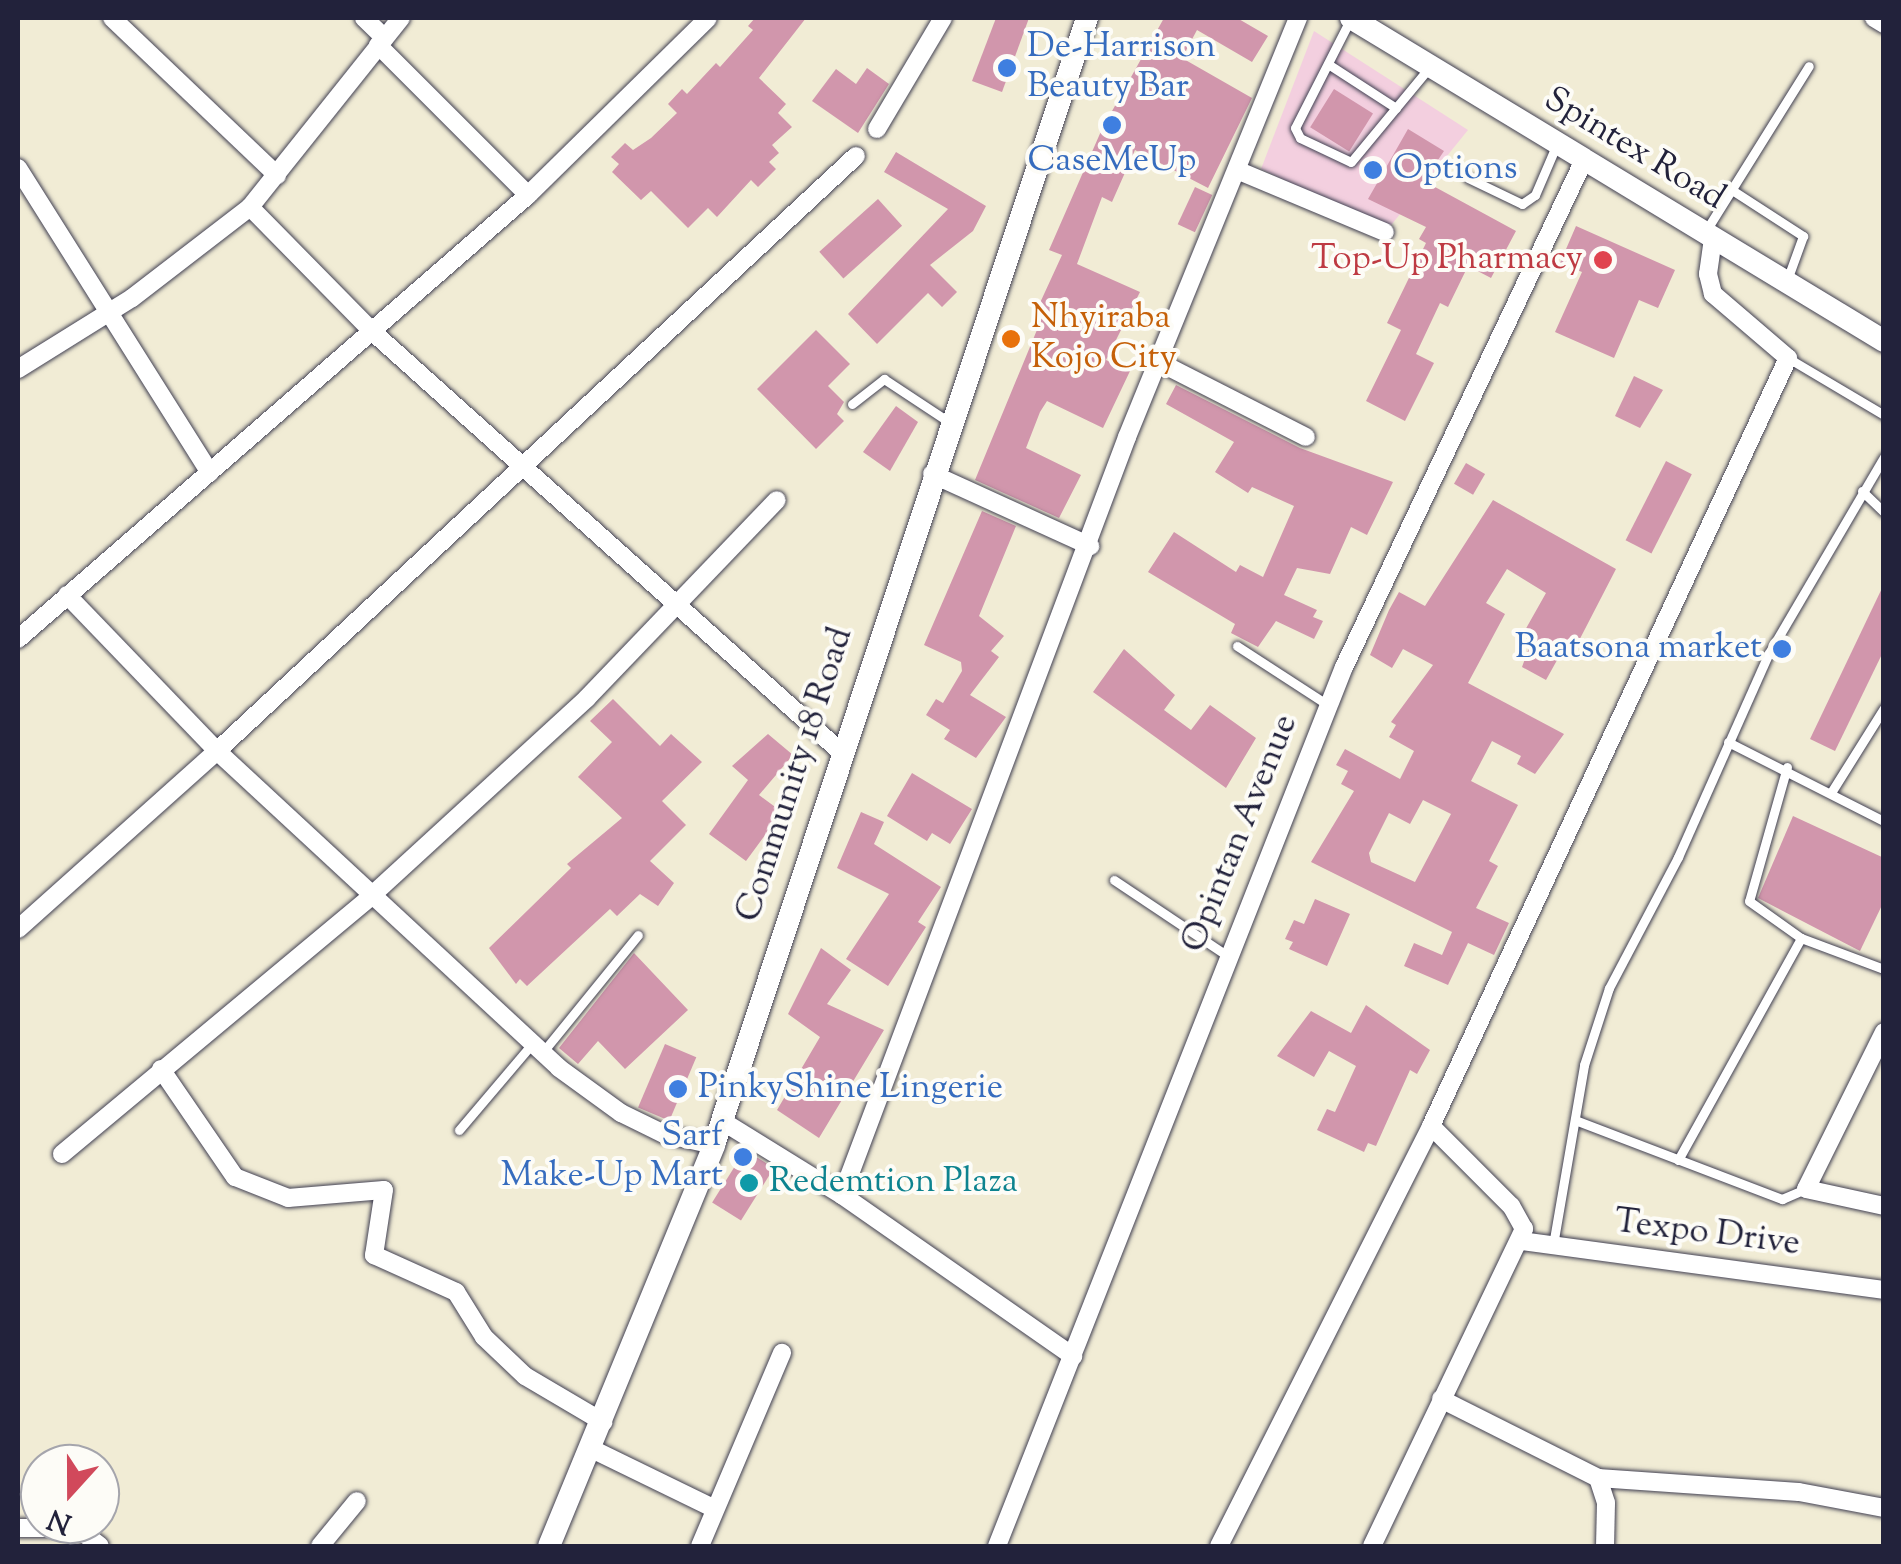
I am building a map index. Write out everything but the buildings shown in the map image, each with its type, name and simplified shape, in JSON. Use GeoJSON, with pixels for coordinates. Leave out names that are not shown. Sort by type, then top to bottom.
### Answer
{"type":"FeatureCollection","features":[{"type":"Feature","properties":{"kind":"main road","name":"Community 18 Road"},"geometry":{"type":"LineString","coordinates":[[549,1546],[714,1145],[949,422],[1088,18]]}},
{"type":"Feature","properties":{"kind":"main road","name":"Spintex Road"},"geometry":{"type":"LineString","coordinates":[[1355,18],[1556,146],[1884,340]]}},
{"type":"Feature","properties":{"kind":"street"},"geometry":{"type":"LineString","coordinates":[[112,18],[277,175]]}},
{"type":"Feature","properties":{"kind":"street"},"geometry":{"type":"LineString","coordinates":[[364,18],[381,41],[528,196]]}},
{"type":"Feature","properties":{"kind":"street"},"geometry":{"type":"LineString","coordinates":[[18,369],[108,313],[250,207],[401,18]]}},
{"type":"Feature","properties":{"kind":"street"},"geometry":{"type":"LineString","coordinates":[[18,639],[528,196],[708,18]]}},
{"type":"Feature","properties":{"kind":"street"},"geometry":{"type":"LineString","coordinates":[[877,129],[943,18]]}},
{"type":"Feature","properties":{"kind":"street"},"geometry":{"type":"LineString","coordinates":[[842,1194],[1157,361],[1239,170],[1298,18]]}},
{"type":"Feature","properties":{"kind":"street"},"geometry":{"type":"LineString","coordinates":[[1874,18],[1884,24]]}},
{"type":"Feature","properties":{"kind":"street"},"geometry":{"type":"LineString","coordinates":[[18,929],[218,752],[856,156]]}},
{"type":"Feature","properties":{"kind":"street","name":"Opintan Avenue"},"geometry":{"type":"LineString","coordinates":[[997,1546],[1226,955],[1328,706],[1583,162]]}},
{"type":"Feature","properties":{"kind":"street"},"geometry":{"type":"LineString","coordinates":[[18,168],[210,474]]}},
{"type":"Feature","properties":{"kind":"street"},"geometry":{"type":"LineString","coordinates":[[1239,170],[1384,232]]}},
{"type":"Feature","properties":{"kind":"street"},"geometry":{"type":"LineString","coordinates":[[250,207],[374,333],[522,470],[840,752]]}},
{"type":"Feature","properties":{"kind":"street"},"geometry":{"type":"LineString","coordinates":[[1219,1546],[1430,1126],[1788,358],[1713,294],[1708,274],[1709,235]]}},
{"type":"Feature","properties":{"kind":"street"},"geometry":{"type":"LineString","coordinates":[[1157,361],[1306,437]]}},
{"type":"Feature","properties":{"kind":"street"},"geometry":{"type":"LineString","coordinates":[[932,474],[1090,546]]}},
{"type":"Feature","properties":{"kind":"street"},"geometry":{"type":"LineString","coordinates":[[62,1154],[370,897],[676,608],[776,500]]}},
{"type":"Feature","properties":{"kind":"street"},"geometry":{"type":"LineString","coordinates":[[67,595],[218,752],[537,1048],[621,1114],[664,1134],[714,1145]]}},
{"type":"Feature","properties":{"kind":"street"},"geometry":{"type":"LineString","coordinates":[[1884,1032],[1806,1189],[1884,1206]]}},
{"type":"Feature","properties":{"kind":"street"},"geometry":{"type":"LineString","coordinates":[[161,1069],[235,1177],[288,1198],[384,1190],[370,1248],[374,1255],[456,1292],[484,1337],[525,1376],[603,1422]]}},
{"type":"Feature","properties":{"kind":"street"},"geometry":{"type":"LineString","coordinates":[[722,1121],[842,1194],[1072,1356]]}},
{"type":"Feature","properties":{"kind":"street"},"geometry":{"type":"LineString","coordinates":[[1372,1546],[1522,1241],[1520,1217],[1430,1126]]}},
{"type":"Feature","properties":{"kind":"street","name":"Texpo Drive"},"geometry":{"type":"LineString","coordinates":[[1522,1241],[1884,1290]]}},
{"type":"Feature","properties":{"kind":"street"},"geometry":{"type":"LineString","coordinates":[[700,1546],[782,1352]]}},
{"type":"Feature","properties":{"kind":"street"},"geometry":{"type":"LineString","coordinates":[[1441,1399],[1598,1478],[1799,1492],[1884,1508]]}},
{"type":"Feature","properties":{"kind":"street"},"geometry":{"type":"LineString","coordinates":[[592,1448],[714,1508]]}},
{"type":"Feature","properties":{"kind":"street"},"geometry":{"type":"LineString","coordinates":[[1598,1478],[1606,1503],[1605,1546]]}},
{"type":"Feature","properties":{"kind":"street"},"geometry":{"type":"LineString","coordinates":[[320,1546],[357,1501]]}},
{"type":"Feature","properties":{"kind":"street"},"geometry":{"type":"LineString","coordinates":[[18,1528],[77,1528],[100,1546]]}},
{"type":"Feature","properties":{"kind":"lane"},"geometry":{"type":"LineString","coordinates":[[1355,18],[1295,128],[1300,138],[1351,162],[1430,67]]}},
{"type":"Feature","properties":{"kind":"lane"},"geometry":{"type":"LineString","coordinates":[[1328,64],[1396,108]]}},
{"type":"Feature","properties":{"kind":"lane"},"geometry":{"type":"LineString","coordinates":[[1709,235],[1732,190],[1809,66]]}},
{"type":"Feature","properties":{"kind":"lane"},"geometry":{"type":"LineString","coordinates":[[1468,178],[1522,204],[1535,195],[1556,146]]}},
{"type":"Feature","properties":{"kind":"lane"},"geometry":{"type":"LineString","coordinates":[[1732,190],[1803,236],[1786,282]]}},
{"type":"Feature","properties":{"kind":"lane"},"geometry":{"type":"LineString","coordinates":[[1788,358],[1884,414]]}},
{"type":"Feature","properties":{"kind":"lane"},"geometry":{"type":"LineString","coordinates":[[852,404],[884,379],[949,422]]}},
{"type":"Feature","properties":{"kind":"lane"},"geometry":{"type":"LineString","coordinates":[[1552,1247],[1584,1065],[1609,988],[1776,640],[1884,458]]}},
{"type":"Feature","properties":{"kind":"lane"},"geometry":{"type":"LineString","coordinates":[[1862,491],[1884,512]]}},
{"type":"Feature","properties":{"kind":"lane"},"geometry":{"type":"LineString","coordinates":[[1237,646],[1328,706]]}},
{"type":"Feature","properties":{"kind":"lane"},"geometry":{"type":"LineString","coordinates":[[1832,791],[1884,708]]}},
{"type":"Feature","properties":{"kind":"lane"},"geometry":{"type":"LineString","coordinates":[[1728,742],[1786,767],[1884,820]]}},
{"type":"Feature","properties":{"kind":"lane"},"geometry":{"type":"LineString","coordinates":[[1786,767],[1749,902],[1801,938],[1884,969]]}},
{"type":"Feature","properties":{"kind":"lane"},"geometry":{"type":"LineString","coordinates":[[1114,880],[1226,955]]}},
{"type":"Feature","properties":{"kind":"lane"},"geometry":{"type":"LineString","coordinates":[[460,1130],[638,935]]}},
{"type":"Feature","properties":{"kind":"lane"},"geometry":{"type":"LineString","coordinates":[[1678,1160],[1801,938]]}},
{"type":"Feature","properties":{"kind":"lane"},"geometry":{"type":"LineString","coordinates":[[1575,1120],[1782,1199],[1806,1189]]}},
{"type":"Feature","properties":{"kind":"shaded area"},"geometry":{"type":"Polygon","coordinates":[[[1314,31],[1468,130],[1388,229],[1261,169],[1314,31]]]}},
{"type":"Feature","properties":{"kind":"place","name":"De-Harrison Beauty Bar"},"geometry":{"type":"Point","coordinates":[1007,68]}},
{"type":"Feature","properties":{"kind":"place","name":"CaseMeUp"},"geometry":{"type":"Point","coordinates":[1112,125]}},
{"type":"Feature","properties":{"kind":"place","name":"Options"},"geometry":{"type":"Point","coordinates":[1373,170]}},
{"type":"Feature","properties":{"kind":"place","name":"Top-Up Pharmacy"},"geometry":{"type":"Point","coordinates":[1603,260]}},
{"type":"Feature","properties":{"kind":"place","name":"Nhyiraba Kojo City"},"geometry":{"type":"Point","coordinates":[1011,339]}},
{"type":"Feature","properties":{"kind":"place","name":"Baatsona market"},"geometry":{"type":"Point","coordinates":[1782,649]}},
{"type":"Feature","properties":{"kind":"place","name":"PinkyShine Lingerie"},"geometry":{"type":"Point","coordinates":[678,1089]}},
{"type":"Feature","properties":{"kind":"place","name":"Sarf Make-Up Mart"},"geometry":{"type":"Point","coordinates":[743,1157]}},
{"type":"Feature","properties":{"kind":"place","name":"Redemtion Plaza"},"geometry":{"type":"Point","coordinates":[749,1183]}}]}
